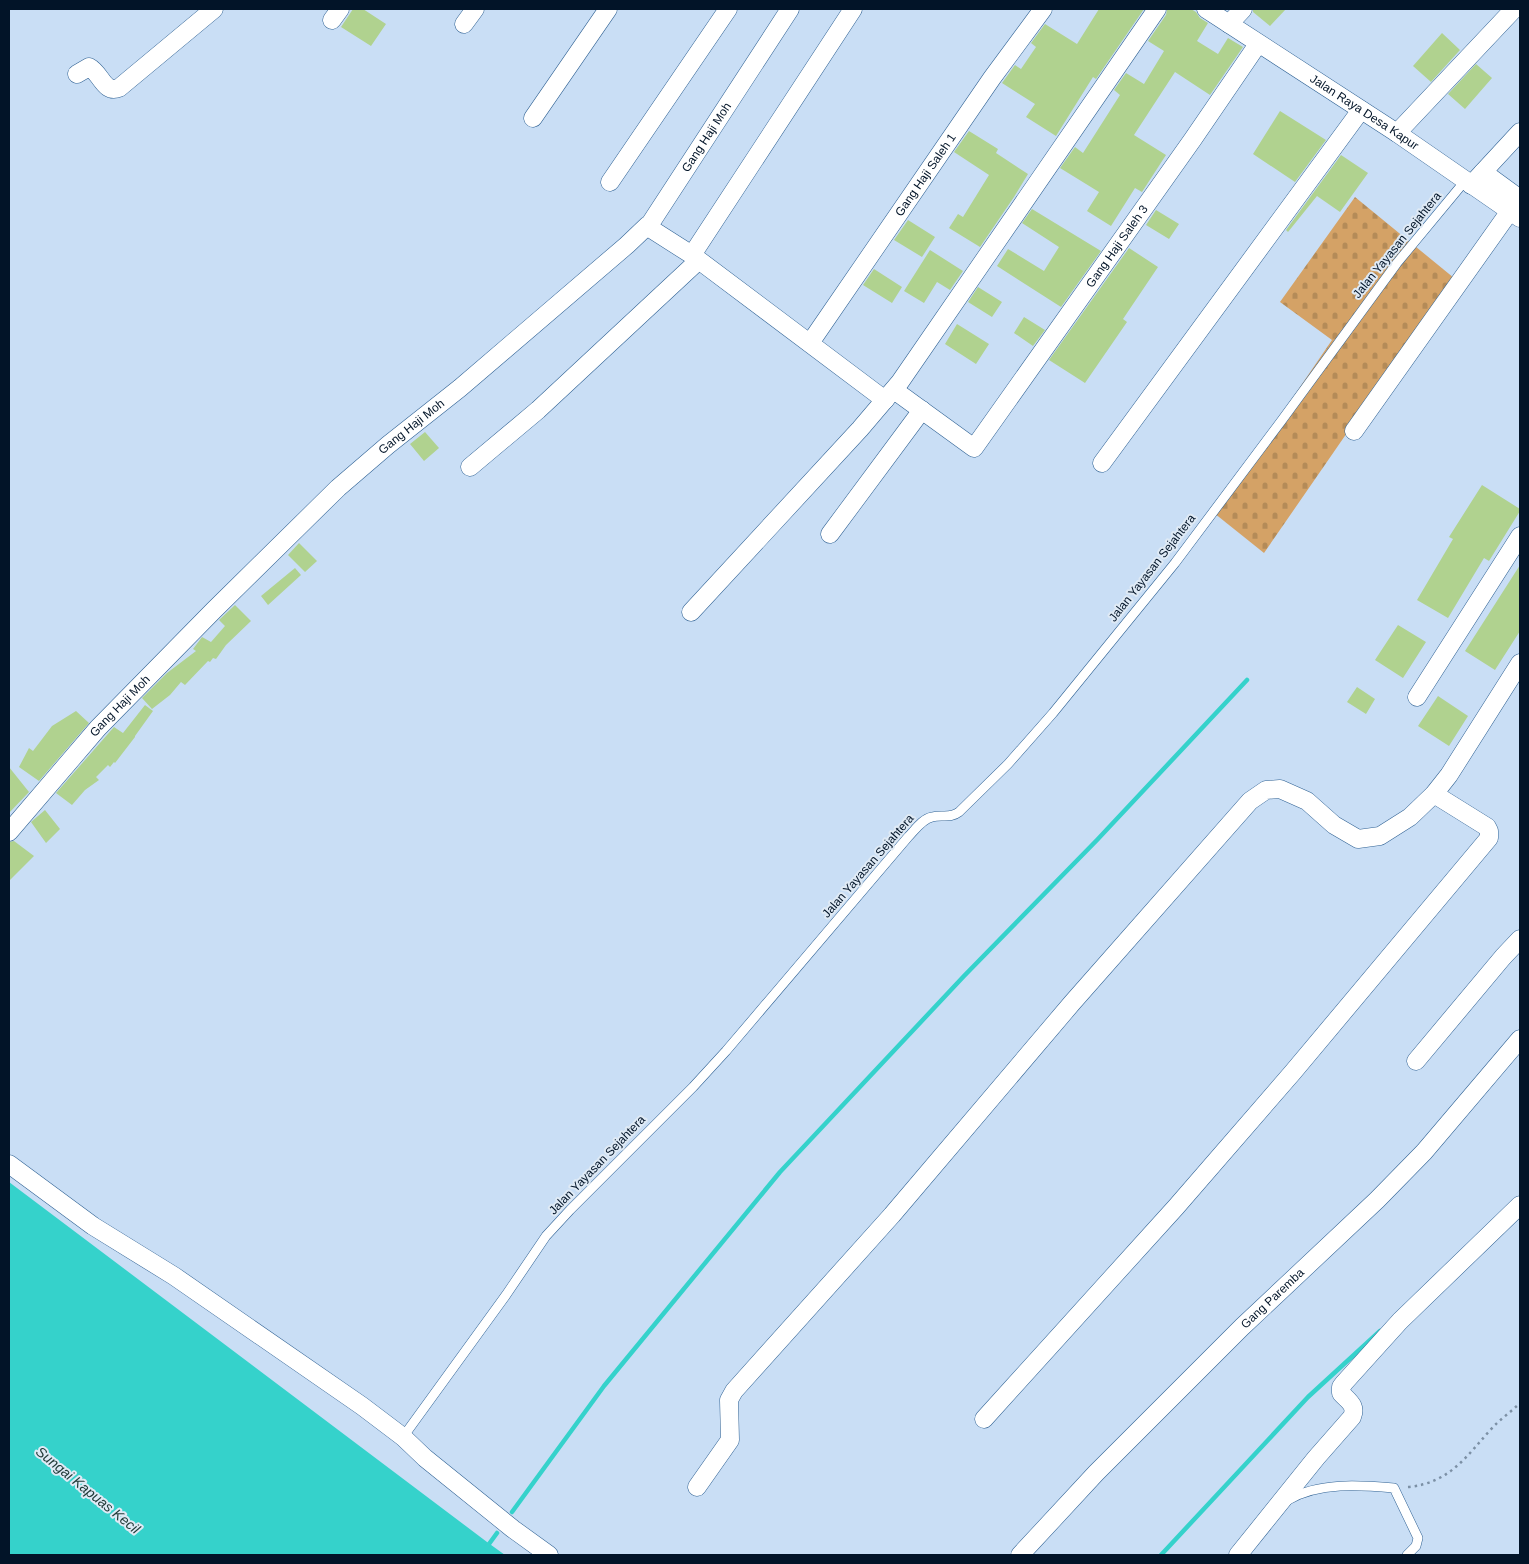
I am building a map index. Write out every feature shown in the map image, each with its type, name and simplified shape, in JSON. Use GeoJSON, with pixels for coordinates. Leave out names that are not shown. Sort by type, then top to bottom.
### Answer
{"type":"FeatureCollection","features":[{"type":"Feature","properties":{"kind":"street"},"geometry":{"type":"LineString","coordinates":[[77,74],[89,67],[94,70],[109,89],[119,88],[214,9]]}},
{"type":"Feature","properties":{"kind":"street"},"geometry":{"type":"LineString","coordinates":[[464,24],[475,9]]}},
{"type":"Feature","properties":{"kind":"street"},"geometry":{"type":"LineString","coordinates":[[533,118],[608,9]]}},
{"type":"Feature","properties":{"kind":"street"},"geometry":{"type":"LineString","coordinates":[[610,182],[728,9]]}},
{"type":"Feature","properties":{"kind":"street","name":"Gang Haji Moh"},"geometry":{"type":"LineString","coordinates":[[9,832],[104,722],[343,483],[460,388],[648,225],[648,227],[790,9]]}},
{"type":"Feature","properties":{"kind":"street"},"geometry":{"type":"LineString","coordinates":[[470,467],[538,410],[695,258],[853,9]]}},
{"type":"Feature","properties":{"kind":"street","name":"Gang Haji Saleh 1"},"geometry":{"type":"LineString","coordinates":[[810,343],[992,78],[1043,9]]}},
{"type":"Feature","properties":{"kind":"street"},"geometry":{"type":"LineString","coordinates":[[691,612],[889,395],[947,316],[1157,9]]}},
{"type":"Feature","properties":{"kind":"street","name":"Jalan Raya Desa Kapur"},"geometry":{"type":"LineString","coordinates":[[1206,9],[1397,134],[1473,179],[1517,209]]}},
{"type":"Feature","properties":{"kind":"street"},"geometry":{"type":"LineString","coordinates":[[1229,24],[1243,9]]}},
{"type":"Feature","properties":{"kind":"street"},"geometry":{"type":"LineString","coordinates":[[1397,134],[1514,9]]}},
{"type":"Feature","properties":{"kind":"street","name":"Gang Haji Saleh 3"},"geometry":{"type":"LineString","coordinates":[[922,410],[974,448],[1258,44]]}},
{"type":"Feature","properties":{"kind":"street"},"geometry":{"type":"LineString","coordinates":[[1102,463],[1361,110]]}},
{"type":"Feature","properties":{"kind":"street"},"geometry":{"type":"LineString","coordinates":[[1473,179],[1520,132]]}},
{"type":"Feature","properties":{"kind":"street"},"geometry":{"type":"LineString","coordinates":[[1354,431],[1517,209]]}},
{"type":"Feature","properties":{"kind":"street"},"geometry":{"type":"LineString","coordinates":[[648,227],[695,258],[810,343],[889,395],[922,410],[830,534]]}},
{"type":"Feature","properties":{"kind":"street"},"geometry":{"type":"LineString","coordinates":[[1418,697],[1520,536]]}},
{"type":"Feature","properties":{"kind":"street"},"geometry":{"type":"LineString","coordinates":[[697,1487],[730,1440],[730,1400],[734,1392],[866,1245],[1031,1050],[1250,801],[1266,790],[1280,789],[1307,802],[1334,825],[1358,839],[1380,836],[1410,817],[1434,794],[1449,774],[1520,663]]}},
{"type":"Feature","properties":{"kind":"street"},"geometry":{"type":"LineString","coordinates":[[984,1419],[1176,1208],[1489,838],[1489,831],[1486,827],[1434,794]]}},
{"type":"Feature","properties":{"kind":"street"},"geometry":{"type":"LineString","coordinates":[[1416,1061],[1520,939]]}},
{"type":"Feature","properties":{"kind":"street","name":"Gang Paremba"},"geometry":{"type":"LineString","coordinates":[[1020,1555],[1096,1473],[1282,1287],[1335,1240],[1424,1152],[1520,1039]]}},
{"type":"Feature","properties":{"kind":"street"},"geometry":{"type":"LineString","coordinates":[[9,1164],[86,1221],[174,1276],[362,1406],[403,1437],[513,1530],[549,1555]]}},
{"type":"Feature","properties":{"kind":"street"},"geometry":{"type":"LineString","coordinates":[[1238,1555],[1316,1458],[1352,1417],[1353,1406],[1341,1392],[1341,1387],[1344,1383],[1394,1327],[1520,1205]]}},
{"type":"Feature","properties":{"kind":"lane","name":"Jalan Yayasan Sejahtera"},"geometry":{"type":"LineString","coordinates":[[403,1437],[506,1295],[546,1236],[726,1051],[922,822],[931,817],[950,817],[960,812],[1008,764],[1053,713],[1175,563],[1397,263],[1473,179]]}},
{"type":"Feature","properties":{"kind":"lane"},"geometry":{"type":"LineString","coordinates":[[1280,1505],[1296,1495],[1323,1489],[1361,1485],[1394,1488],[1418,1538],[1416,1546],[1407,1555]]}},
{"type":"Feature","properties":{"kind":"path"},"geometry":{"type":"LineString","coordinates":[[1394,1488],[1416,1486],[1442,1478],[1469,1456],[1495,1425],[1520,1403]]}},
{"type":"Feature","properties":{"kind":"green space"},"geometry":{"type":"Polygon","coordinates":[[[1355,197],[1454,278],[1264,553],[1214,513],[1332,340],[1280,302],[1355,197]]]}},
{"type":"Feature","properties":{"kind":"water","name":"Sungai Kapuas Kecil"},"geometry":{"type":"Polygon","coordinates":[[[9,1182],[487,1542],[505,1555],[9,1555],[9,1182]]]}},
{"type":"Feature","properties":{"kind":"building"},"geometry":{"type":"Polygon","coordinates":[[[353,9],[363,9],[386,24],[371,46],[341,27],[353,9]]]}},
{"type":"Feature","properties":{"kind":"building"},"geometry":{"type":"Polygon","coordinates":[[[1099,9],[1144,9],[1096,79],[1093,77],[1056,136],[1026,117],[1035,104],[1002,83],[1015,65],[1021,69],[1036,47],[1031,43],[1045,24],[1077,44],[1099,9]]]}},
{"type":"Feature","properties":{"kind":"building"},"geometry":{"type":"Polygon","coordinates":[[[1167,9],[1191,9],[1196,12],[1200,18],[1208,23],[1197,41],[1218,54],[1228,38],[1243,47],[1210,95],[1175,72],[1134,135],[1166,155],[1142,192],[1135,188],[1111,226],[1087,211],[1099,192],[1060,168],[1075,147],[1083,153],[1120,95],[1114,90],[1126,73],[1144,84],[1164,51],[1148,41],[1166,15],[1167,9]]]}},
{"type":"Feature","properties":{"kind":"building"},"geometry":{"type":"Polygon","coordinates":[[[1253,9],[1286,9],[1270,26],[1253,12],[1253,9]]]}},
{"type":"Feature","properties":{"kind":"building"},"geometry":{"type":"Polygon","coordinates":[[[1442,33],[1460,50],[1431,82],[1413,66],[1442,33]]]}},
{"type":"Feature","properties":{"kind":"building"},"geometry":{"type":"Polygon","coordinates":[[[1476,64],[1492,78],[1465,109],[1448,94],[1476,64]]]}},
{"type":"Feature","properties":{"kind":"building"},"geometry":{"type":"Polygon","coordinates":[[[1280,111],[1326,140],[1295,182],[1253,154],[1280,111]]]}},
{"type":"Feature","properties":{"kind":"building"},"geometry":{"type":"Polygon","coordinates":[[[969,131],[998,149],[996,153],[1028,174],[980,247],[949,228],[958,214],[963,217],[989,175],[954,152],[969,131]]]}},
{"type":"Feature","properties":{"kind":"building"},"geometry":{"type":"Polygon","coordinates":[[[1341,155],[1368,173],[1340,212],[1317,196],[1288,232],[1286,230],[1341,155]]]}},
{"type":"Feature","properties":{"kind":"building"},"geometry":{"type":"Polygon","coordinates":[[[1032,209],[1101,251],[1061,307],[997,266],[1008,249],[1044,271],[1059,247],[1022,223],[1032,209]]]}},
{"type":"Feature","properties":{"kind":"building"},"geometry":{"type":"Polygon","coordinates":[[[1156,210],[1179,224],[1169,239],[1146,225],[1156,210]]]}},
{"type":"Feature","properties":{"kind":"building"},"geometry":{"type":"Polygon","coordinates":[[[908,220],[935,237],[922,257],[894,240],[908,220]]]}},
{"type":"Feature","properties":{"kind":"building"},"geometry":{"type":"Polygon","coordinates":[[[1129,248],[1158,267],[1123,319],[1127,322],[1085,383],[1049,360],[1129,248]]]}},
{"type":"Feature","properties":{"kind":"building"},"geometry":{"type":"Polygon","coordinates":[[[930,250],[963,271],[950,290],[937,282],[924,303],[904,291],[930,250]]]}},
{"type":"Feature","properties":{"kind":"building"},"geometry":{"type":"Polygon","coordinates":[[[874,269],[902,287],[892,303],[863,285],[874,269]]]}},
{"type":"Feature","properties":{"kind":"building"},"geometry":{"type":"Polygon","coordinates":[[[978,287],[1002,302],[992,317],[968,302],[978,287]]]}},
{"type":"Feature","properties":{"kind":"building"},"geometry":{"type":"Polygon","coordinates":[[[1024,317],[1045,330],[1033,346],[1014,333],[1024,317]]]}},
{"type":"Feature","properties":{"kind":"building"},"geometry":{"type":"Polygon","coordinates":[[[957,324],[989,344],[976,364],[945,344],[957,324]]]}},
{"type":"Feature","properties":{"kind":"building"},"geometry":{"type":"Polygon","coordinates":[[[425,432],[439,448],[424,461],[410,444],[425,432]]]}},
{"type":"Feature","properties":{"kind":"building"},"geometry":{"type":"Polygon","coordinates":[[[1482,485],[1520,509],[1520,511],[1489,561],[1484,558],[1448,618],[1417,600],[1453,539],[1449,537],[1482,485]]]}},
{"type":"Feature","properties":{"kind":"building"},"geometry":{"type":"Polygon","coordinates":[[[299,543],[317,561],[305,572],[288,555],[299,543]]]}},
{"type":"Feature","properties":{"kind":"building"},"geometry":{"type":"Polygon","coordinates":[[[1520,565],[1520,631],[1495,670],[1465,651],[1520,565]]]}},
{"type":"Feature","properties":{"kind":"building"},"geometry":{"type":"Polygon","coordinates":[[[295,568],[301,575],[268,605],[261,596],[295,568]]]}},
{"type":"Feature","properties":{"kind":"building"},"geometry":{"type":"Polygon","coordinates":[[[235,605],[251,621],[226,645],[216,659],[213,658],[210,662],[208,661],[185,685],[181,682],[170,695],[152,709],[142,698],[167,673],[196,651],[193,649],[202,637],[211,642],[225,626],[219,620],[235,605]]]}},
{"type":"Feature","properties":{"kind":"building"},"geometry":{"type":"Polygon","coordinates":[[[1398,625],[1426,642],[1403,678],[1375,660],[1398,625]]]}},
{"type":"Feature","properties":{"kind":"building"},"geometry":{"type":"Polygon","coordinates":[[[1357,687],[1375,699],[1366,714],[1347,702],[1357,687]]]}},
{"type":"Feature","properties":{"kind":"building"},"geometry":{"type":"Polygon","coordinates":[[[1438,696],[1468,716],[1449,746],[1418,726],[1438,696]]]}},
{"type":"Feature","properties":{"kind":"building"},"geometry":{"type":"Polygon","coordinates":[[[145,705],[153,711],[115,763],[110,767],[108,765],[96,777],[99,780],[85,790],[72,805],[56,793],[114,727],[123,733],[145,705]]]}},
{"type":"Feature","properties":{"kind":"building"},"geometry":{"type":"Polygon","coordinates":[[[76,711],[89,723],[39,781],[19,767],[29,748],[33,751],[52,726],[76,711]]]}},
{"type":"Feature","properties":{"kind":"building"},"geometry":{"type":"Polygon","coordinates":[[[9,767],[29,792],[9,813],[9,767]]]}},
{"type":"Feature","properties":{"kind":"building"},"geometry":{"type":"Polygon","coordinates":[[[45,810],[60,829],[46,843],[31,822],[45,810]]]}},
{"type":"Feature","properties":{"kind":"building"},"geometry":{"type":"Polygon","coordinates":[[[14,841],[34,856],[9,881],[9,842],[14,841]]]}},
{"type":"Feature","properties":{"kind":"waterway"},"geometry":{"type":"LineString","coordinates":[[512,1512],[604,1386],[780,1172],[1247,680]]}},
{"type":"Feature","properties":{"kind":"waterway"},"geometry":{"type":"LineString","coordinates":[[1161,1555],[1308,1397],[1380,1331]]}},
{"type":"Feature","properties":{"kind":"waterway"},"geometry":{"type":"LineString","coordinates":[[481,1555],[497,1533]]}}]}
